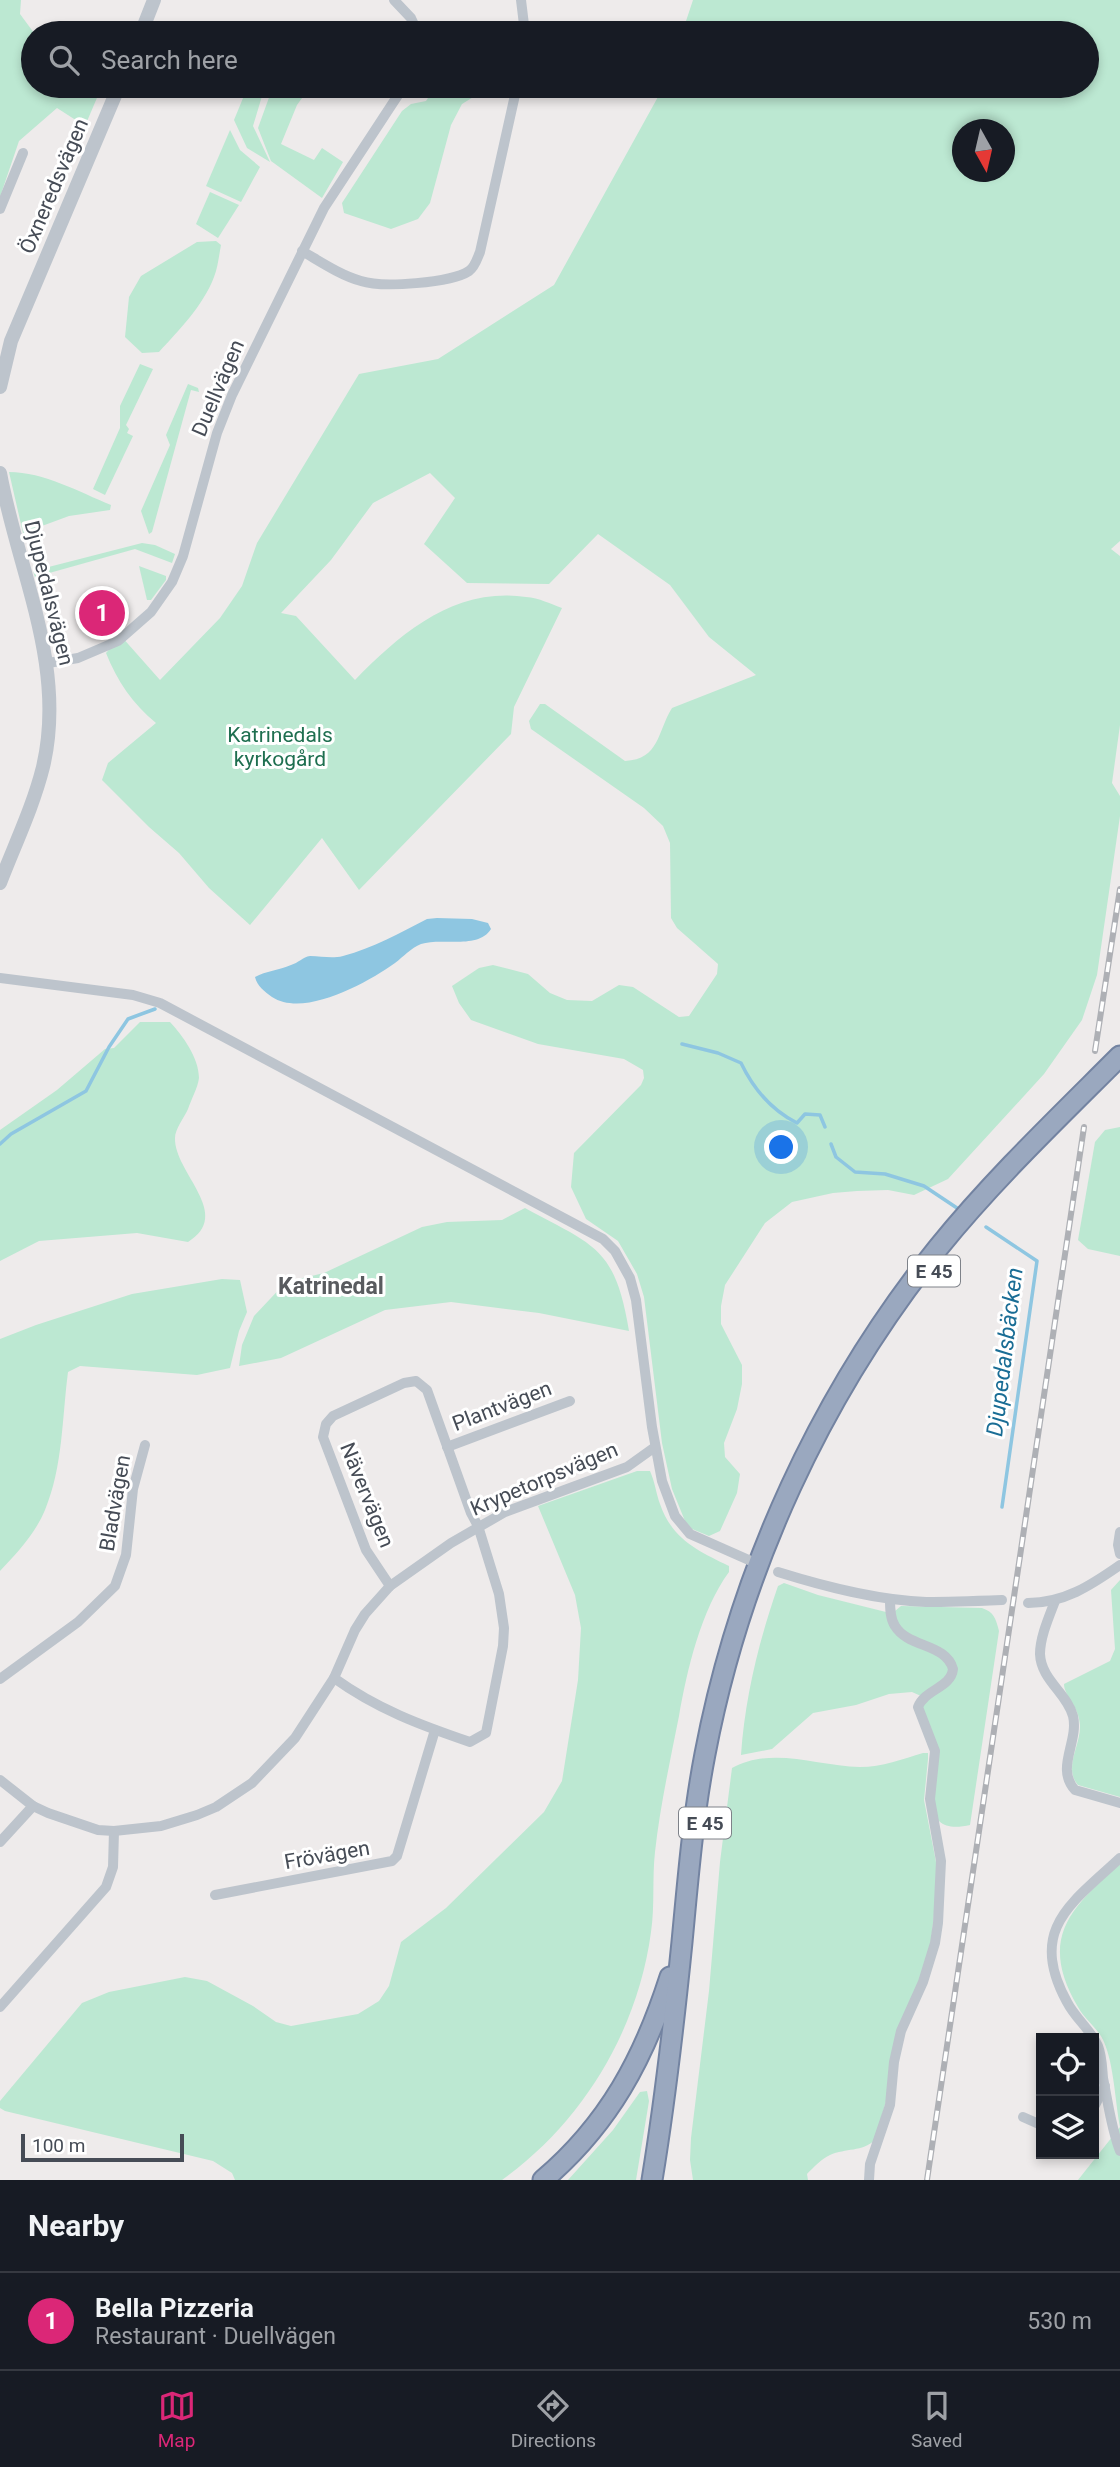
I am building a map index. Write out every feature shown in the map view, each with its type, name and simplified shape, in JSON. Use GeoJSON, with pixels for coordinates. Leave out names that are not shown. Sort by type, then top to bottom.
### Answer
{"type":"FeatureCollection","features":[{"type":"Feature","properties":{"kind":"highway","name":"E 45"},"geometry":{"type":"LineString","coordinates":[[652,2180],[671,2047],[695,1818],[712,1722],[746,1597],[771,1531],[827,1412],[907,1288],[967,1214],[1120,1056]]}},
{"type":"Feature","properties":{"kind":"highway","name":"E 45"},"geometry":{"type":"LineString","coordinates":[[663,2180],[683,2035],[705,1818],[715,1758],[739,1655],[780,1535],[837,1417],[885,1339],[918,1292],[990,1204],[1120,1071]]}},
{"type":"Feature","properties":{"kind":"highway"},"geometry":{"type":"LineString","coordinates":[[543,2180],[579,2146],[601,2120],[633,2071],[660,2007],[682,1939]]}},
{"type":"Feature","properties":{"kind":"street"},"geometry":{"type":"LineString","coordinates":[[146,21],[154,0]]}},
{"type":"Feature","properties":{"kind":"street"},"geometry":{"type":"LineString","coordinates":[[394,0],[412,21]]}},
{"type":"Feature","properties":{"kind":"street"},"geometry":{"type":"LineString","coordinates":[[522,0],[524,21]]}},
{"type":"Feature","properties":{"kind":"street","name":"Öxneredsvägen"},"geometry":{"type":"LineString","coordinates":[[6,340],[115,98]]}},
{"type":"Feature","properties":{"kind":"street","name":"Duellvägen"},"geometry":{"type":"LineString","coordinates":[[47,663],[78,658],[118,641],[151,612],[172,582],[183,556],[223,416],[302,251],[341,181],[396,98]]}},
{"type":"Feature","properties":{"kind":"street"},"geometry":{"type":"LineString","coordinates":[[302,251],[346,276],[372,284],[394,286],[457,276],[469,271],[480,253],[514,98]]}},
{"type":"Feature","properties":{"kind":"street"},"geometry":{"type":"LineString","coordinates":[[0,209],[23,153]]}},
{"type":"Feature","properties":{"kind":"street"},"geometry":{"type":"LineString","coordinates":[[0,387],[6,340]]}},
{"type":"Feature","properties":{"kind":"street","name":"Djupedalsvägen"},"geometry":{"type":"LineString","coordinates":[[0,473],[47,663],[50,713],[43,767],[22,830],[0,883]]}},
{"type":"Feature","properties":{"kind":"street"},"geometry":{"type":"LineString","coordinates":[[0,978],[133,995],[160,1003],[603,1239],[625,1265],[636,1300],[655,1447],[668,1500],[682,1527],[698,1539],[751,1561]]}},
{"type":"Feature","properties":{"kind":"street","name":"Nävervägen"},"geometry":{"type":"LineString","coordinates":[[390,1586],[372,1561],[360,1536],[323,1437],[326,1424],[333,1416],[404,1382],[416,1381],[427,1390],[478,1526],[499,1594],[504,1628],[486,1733],[470,1742],[435,1730]]}},
{"type":"Feature","properties":{"kind":"street","name":"Plantvägen"},"geometry":{"type":"LineString","coordinates":[[447,1447],[570,1401]]}},
{"type":"Feature","properties":{"kind":"street","name":"Bladvägen"},"geometry":{"type":"LineString","coordinates":[[0,1679],[78,1622],[115,1586],[127,1555],[133,1489],[145,1445]]}},
{"type":"Feature","properties":{"kind":"street","name":"Krypetorpsvägen"},"geometry":{"type":"LineString","coordinates":[[0,1780],[33,1806],[82,1826],[114,1831],[150,1828],[197,1815],[234,1796],[281,1755],[334,1678],[365,1614],[390,1586],[478,1526],[530,1502],[627,1467],[655,1447]]}},
{"type":"Feature","properties":{"kind":"street"},"geometry":{"type":"LineString","coordinates":[[1120,1532],[1120,1554]]}},
{"type":"Feature","properties":{"kind":"street"},"geometry":{"type":"LineString","coordinates":[[1027,1602],[1055,1601],[1079,1592],[1120,1565]]}},
{"type":"Feature","properties":{"kind":"street"},"geometry":{"type":"LineString","coordinates":[[778,1572],[817,1584],[890,1598],[925,1602],[1002,1600]]}},
{"type":"Feature","properties":{"kind":"street"},"geometry":{"type":"LineString","coordinates":[[869,2180],[870,2164],[890,2105],[894,2062],[901,2031],[923,1982],[939,1923],[941,1861],[930,1799],[934,1751],[918,1707],[925,1696],[950,1679],[953,1669],[948,1658],[903,1634],[895,1626],[890,1598]]}},
{"type":"Feature","properties":{"kind":"street"},"geometry":{"type":"LineString","coordinates":[[1055,1601],[1040,1656],[1044,1671],[1073,1714],[1074,1732],[1066,1776],[1075,1790],[1120,1803]]}},
{"type":"Feature","properties":{"kind":"street"},"geometry":{"type":"LineString","coordinates":[[334,1678],[361,1698],[435,1730]]}},
{"type":"Feature","properties":{"kind":"street","name":"Frövägen"},"geometry":{"type":"LineString","coordinates":[[215,1895],[392,1861],[397,1856],[435,1730]]}},
{"type":"Feature","properties":{"kind":"street"},"geometry":{"type":"LineString","coordinates":[[0,1842],[33,1806]]}},
{"type":"Feature","properties":{"kind":"street"},"geometry":{"type":"LineString","coordinates":[[0,2007],[106,1887],[113,1867],[114,1831]]}},
{"type":"Feature","properties":{"kind":"street"},"geometry":{"type":"LineString","coordinates":[[1120,1858],[1070,1904],[1056,1929],[1053,1941],[1055,1973],[1059,1986],[1073,2014],[1097,2044],[1120,2151]]}},
{"type":"Feature","properties":{"kind":"street"},"geometry":{"type":"LineString","coordinates":[[1099,2097],[1105,2086]]}},
{"type":"Feature","properties":{"kind":"street"},"geometry":{"type":"LineString","coordinates":[[1023,2117],[1036,2122]]}},
{"type":"Feature","properties":{"kind":"green space"},"geometry":{"type":"Polygon","coordinates":[[[0,0],[21,0],[20,14],[25,21],[21,21],[21,98],[97,98],[85,126],[57,108],[19,141],[0,197],[0,0]]]}},
{"type":"Feature","properties":{"kind":"green space","name":"Katrinedals kyrkogård"},"geometry":{"type":"Polygon","coordinates":[[[693,0],[1120,0],[1120,541],[1111,549],[1120,556],[1120,725],[1112,783],[1120,796],[1120,816],[1097,975],[1082,1020],[1044,1074],[948,1179],[914,1195],[888,1190],[857,1191],[792,1202],[765,1223],[725,1285],[721,1306],[721,1324],[742,1365],[742,1384],[737,1409],[724,1443],[725,1457],[740,1474],[737,1493],[720,1531],[709,1536],[692,1529],[685,1521],[672,1489],[662,1443],[644,1297],[637,1274],[618,1241],[586,1219],[571,1187],[574,1153],[641,1085],[643,1070],[624,1059],[538,1044],[471,1020],[459,1003],[452,986],[479,968],[493,965],[528,974],[550,993],[567,1000],[592,1001],[619,985],[633,987],[679,1017],[689,1016],[717,974],[718,964],[677,928],[671,918],[670,843],[663,826],[644,808],[531,729],[529,721],[540,704],[545,704],[625,761],[636,759],[645,755],[656,743],[672,708],[756,675],[709,637],[670,585],[598,534],[549,584],[467,583],[424,544],[455,498],[430,473],[373,503],[331,560],[281,613],[296,616],[355,680],[411,630],[453,606],[500,596],[531,598],[562,608],[514,707],[511,734],[359,890],[322,838],[250,925],[209,888],[179,853],[102,780],[108,763],[156,723],[126,691],[106,653],[121,636],[160,680],[220,618],[242,586],[257,543],[359,374],[438,359],[554,285],[657,98],[1099,98],[1099,21],[686,21],[693,0]]]}},
{"type":"Feature","properties":{"kind":"green space"},"geometry":{"type":"Polygon","coordinates":[[[243,98],[261,98],[253,126],[270,162],[247,148],[234,120],[243,98]]]}},
{"type":"Feature","properties":{"kind":"green space"},"geometry":{"type":"Polygon","coordinates":[[[269,98],[302,98],[281,144],[314,160],[322,148],[343,162],[322,198],[271,161],[258,128],[269,98]]]}},
{"type":"Feature","properties":{"kind":"green space"},"geometry":{"type":"Polygon","coordinates":[[[428,98],[472,98],[462,104],[451,125],[430,203],[418,219],[391,229],[344,213],[342,203],[402,111],[411,104],[426,101],[428,98]]]}},
{"type":"Feature","properties":{"kind":"green space"},"geometry":{"type":"Polygon","coordinates":[[[230,130],[240,150],[260,167],[241,202],[206,186],[230,130]]]}},
{"type":"Feature","properties":{"kind":"green space"},"geometry":{"type":"Polygon","coordinates":[[[210,192],[239,205],[218,238],[196,224],[210,192]]]}},
{"type":"Feature","properties":{"kind":"green space"},"geometry":{"type":"Polygon","coordinates":[[[216,241],[221,245],[217,265],[204,298],[159,352],[142,353],[125,337],[129,297],[141,276],[197,242],[216,241]]]}},
{"type":"Feature","properties":{"kind":"green space"},"geometry":{"type":"Polygon","coordinates":[[[140,364],[153,369],[126,425],[129,429],[127,433],[133,436],[105,495],[93,489],[120,428],[120,406],[140,364]]]}},
{"type":"Feature","properties":{"kind":"green space"},"geometry":{"type":"Polygon","coordinates":[[[188,384],[198,388],[199,392],[191,390],[152,532],[149,534],[141,511],[170,445],[166,435],[188,384]]]}},
{"type":"Feature","properties":{"kind":"green space"},"geometry":{"type":"Polygon","coordinates":[[[9,472],[35,475],[61,484],[111,505],[110,510],[69,516],[23,533],[9,472]]]}},
{"type":"Feature","properties":{"kind":"green space"},"geometry":{"type":"Polygon","coordinates":[[[142,543],[155,545],[175,554],[172,563],[135,549],[35,577],[33,571],[142,543]]]}},
{"type":"Feature","properties":{"kind":"green space"},"geometry":{"type":"Polygon","coordinates":[[[139,566],[166,576],[166,580],[151,600],[147,600],[139,566]]]}},
{"type":"Feature","properties":{"kind":"green space"},"geometry":{"type":"Polygon","coordinates":[[[140,1022],[170,1022],[185,1041],[196,1063],[199,1078],[175,1138],[177,1151],[204,1206],[205,1219],[201,1231],[188,1242],[137,1233],[39,1241],[0,1261],[0,1130],[57,1090],[105,1049],[114,1048],[140,1022]]]}},
{"type":"Feature","properties":{"kind":"green space"},"geometry":{"type":"Polygon","coordinates":[[[1120,1127],[1120,1256],[1088,1249],[1078,1240],[1095,1142],[1105,1130],[1120,1127]]]}},
{"type":"Feature","properties":{"kind":"green space"},"geometry":{"type":"Polygon","coordinates":[[[525,1208],[569,1231],[598,1252],[617,1282],[629,1331],[539,1313],[451,1302],[385,1310],[281,1358],[239,1366],[242,1345],[254,1316],[286,1282],[324,1273],[422,1227],[447,1222],[502,1220],[525,1208]]]}},
{"type":"Feature","properties":{"kind":"green space"},"geometry":{"type":"Polygon","coordinates":[[[222,1279],[240,1280],[247,1312],[239,1331],[230,1368],[197,1375],[80,1366],[68,1372],[59,1460],[51,1494],[36,1527],[0,1571],[0,1339],[132,1294],[222,1279]]]}},
{"type":"Feature","properties":{"kind":"green space"},"geometry":{"type":"Polygon","coordinates":[[[637,1471],[650,1471],[665,1516],[679,1535],[687,1543],[729,1566],[729,1572],[710,1604],[686,1679],[657,1835],[651,1932],[634,2004],[602,2071],[558,2131],[502,2180],[235,2180],[232,2173],[213,2161],[0,2108],[0,2101],[82,2003],[109,1992],[185,1977],[207,1981],[276,2022],[291,2026],[358,2014],[379,2001],[389,1986],[401,1942],[446,1908],[544,1812],[562,1781],[578,1680],[581,1628],[575,1595],[538,1506],[637,1471]]]}},
{"type":"Feature","properties":{"kind":"green space"},"geometry":{"type":"Polygon","coordinates":[[[1120,1580],[1120,1797],[1078,1785],[1074,1778],[1072,1764],[1080,1725],[1064,1684],[1110,1661],[1115,1649],[1111,1590],[1120,1580]]]}},
{"type":"Feature","properties":{"kind":"green space"},"geometry":{"type":"Polygon","coordinates":[[[784,1583],[818,1595],[886,1612],[892,1628],[946,1661],[950,1674],[921,1696],[912,1692],[889,1694],[856,1705],[813,1713],[772,1749],[741,1755],[749,1691],[759,1648],[778,1586],[784,1583]]]}},
{"type":"Feature","properties":{"kind":"green space"},"geometry":{"type":"Polygon","coordinates":[[[901,1606],[982,1608],[992,1614],[997,1623],[999,1631],[970,1825],[958,1827],[942,1824],[936,1816],[933,1805],[934,1765],[922,1707],[957,1666],[897,1625],[895,1611],[901,1606]]]}},
{"type":"Feature","properties":{"kind":"green space"},"geometry":{"type":"Polygon","coordinates":[[[928,1753],[924,1800],[936,1862],[936,1896],[931,1941],[875,2140],[865,2146],[827,2157],[807,2174],[808,2180],[693,2180],[691,2138],[732,1768],[763,1758],[868,1767],[928,1753]]]}},
{"type":"Feature","properties":{"kind":"green space"},"geometry":{"type":"Polygon","coordinates":[[[1120,1864],[1120,2127],[1107,2051],[1099,2033],[1078,2007],[1066,1983],[1061,1962],[1065,1926],[1074,1911],[1120,1864]]]}},
{"type":"Feature","properties":{"kind":"green space"},"geometry":{"type":"Polygon","coordinates":[[[647,2091],[649,2101],[636,2180],[568,2180],[613,2130],[640,2092],[647,2091]]]}},
{"type":"Feature","properties":{"kind":"green space"},"geometry":{"type":"Polygon","coordinates":[[[1120,2127],[1120,2180],[1078,2180],[1095,2159],[1099,2159],[1099,2154],[1120,2127]]]}},
{"type":"Feature","properties":{"kind":"water"},"geometry":{"type":"Polygon","coordinates":[[[427,919],[472,919],[488,923],[491,929],[485,935],[468,941],[421,944],[368,980],[318,1001],[285,1002],[269,995],[255,977],[310,956],[334,957],[354,953],[427,919]]]}},
{"type":"Feature","properties":{"kind":"waterway","name":"Djupedalsbäcken"},"geometry":{"type":"LineString","coordinates":[[0,1144],[11,1134],[86,1091],[109,1047],[128,1019],[155,1009]]}},
{"type":"Feature","properties":{"kind":"waterway","name":"Djupedalsbäcken"},"geometry":{"type":"LineString","coordinates":[[682,1044],[718,1053],[741,1063],[758,1090],[779,1112],[797,1123],[805,1114],[820,1115],[825,1127]]}},
{"type":"Feature","properties":{"kind":"waterway","name":"Djupedalsbäcken"},"geometry":{"type":"LineString","coordinates":[[831,1144],[836,1157],[855,1172],[885,1174],[924,1186],[960,1210]]}},
{"type":"Feature","properties":{"kind":"waterway","name":"Djupedalsbäcken"},"geometry":{"type":"LineString","coordinates":[[986,1227],[1037,1261],[1002,1507]]}},
{"type":"Feature","properties":{"kind":"railway"},"geometry":{"type":"LineString","coordinates":[[1095,1051],[1120,889]]}},
{"type":"Feature","properties":{"kind":"railway"},"geometry":{"type":"LineString","coordinates":[[927,2180],[1084,1127]]}},
{"type":"Feature","properties":{"kind":"place","name":"Bella Pizzeria"},"geometry":{"type":"Point","coordinates":[102,613]}},
{"type":"Feature","properties":{"kind":"district","name":"Katrinedal"},"geometry":{"type":"Point","coordinates":[331,1286]}}]}
